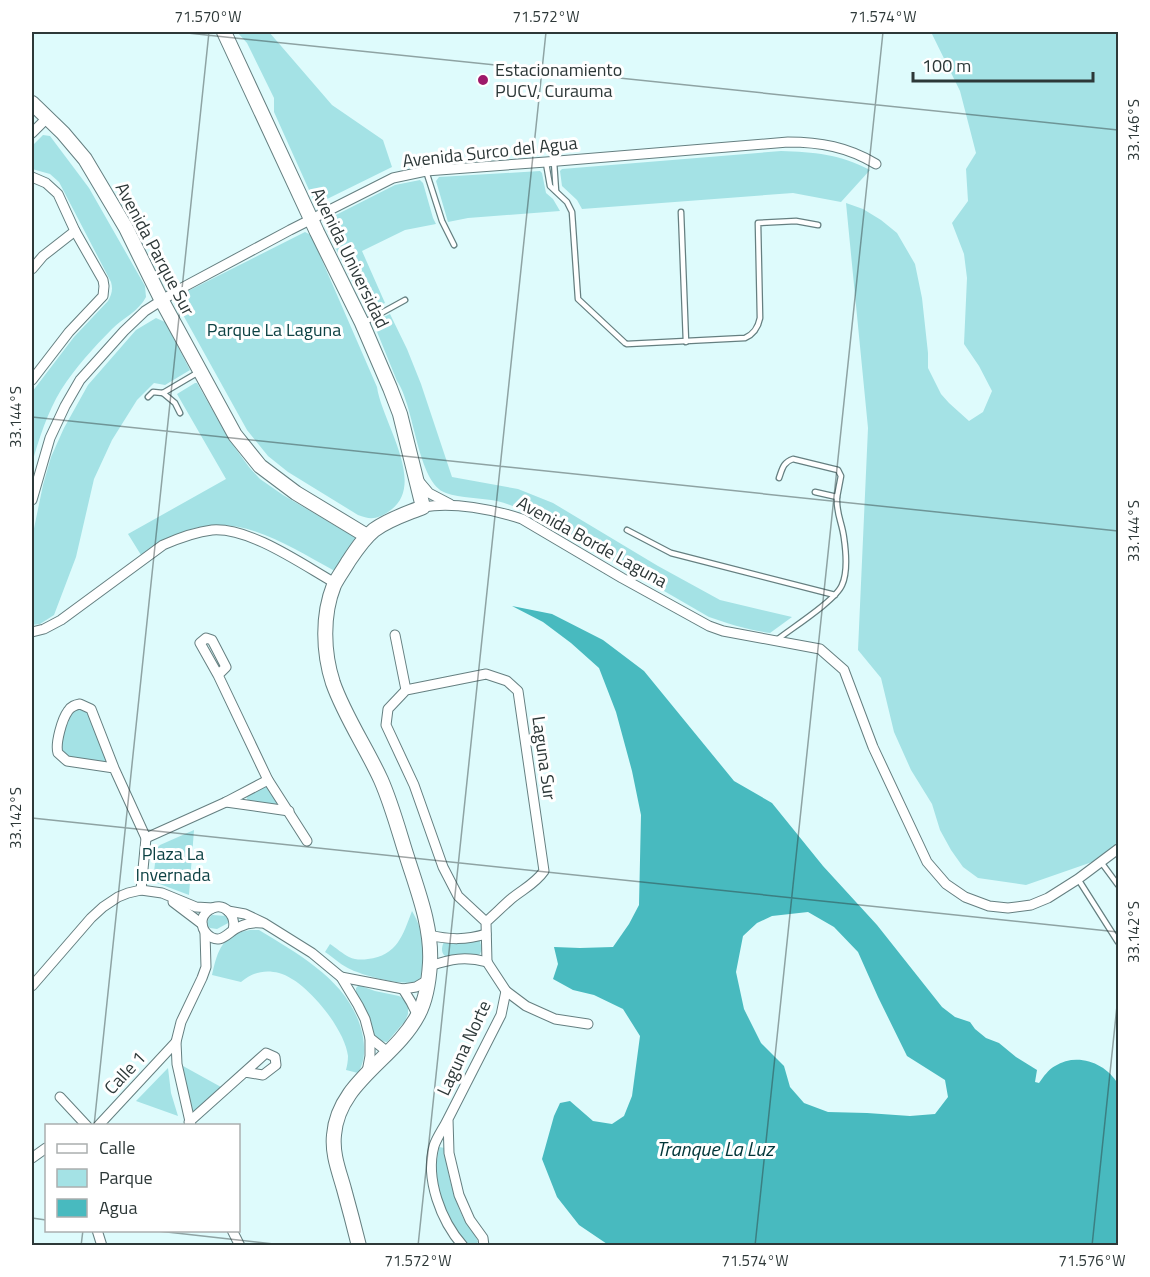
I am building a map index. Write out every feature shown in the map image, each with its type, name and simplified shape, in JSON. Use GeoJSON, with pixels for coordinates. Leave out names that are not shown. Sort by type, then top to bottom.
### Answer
{"type":"FeatureCollection","features":[{"type":"Feature","properties":{"kind":"street","name":"Avenida Universidad"},"geometry":{"type":"LineString","coordinates":[[224,32],[362,323],[390,388],[400,414],[423,507]]}},
{"type":"Feature","properties":{"kind":"street","name":"Avenida Parque Sur"},"geometry":{"type":"LineString","coordinates":[[32,105],[63,133],[85,159],[126,228],[162,301],[235,435],[260,466],[296,493],[367,536]]}},
{"type":"Feature","properties":{"kind":"street"},"geometry":{"type":"LineString","coordinates":[[32,133],[47,118]]}},
{"type":"Feature","properties":{"kind":"street","name":"Avenida Surco del Agua"},"geometry":{"type":"LineString","coordinates":[[32,500],[50,438],[80,380],[145,311],[178,290],[393,178],[426,171],[788,142],[808,142],[844,148],[876,164]]}},
{"type":"Feature","properties":{"kind":"street"},"geometry":{"type":"LineString","coordinates":[[32,177],[46,183],[58,194],[105,286],[104,296],[69,332],[32,381]]}},
{"type":"Feature","properties":{"kind":"street"},"geometry":{"type":"LineString","coordinates":[[32,269],[43,256],[75,231]]}},
{"type":"Feature","properties":{"kind":"street"},"geometry":{"type":"LineString","coordinates":[[416,477],[429,492],[454,507]]}},
{"type":"Feature","properties":{"kind":"street"},"geometry":{"type":"LineString","coordinates":[[397,517],[410,502],[416,477]]}},
{"type":"Feature","properties":{"kind":"street","name":"Avenida Borde Laguna"},"geometry":{"type":"LineString","coordinates":[[359,1245],[335,1156],[334,1136],[339,1113],[351,1092],[389,1053],[418,1016],[430,966],[429,935],[403,843],[381,781],[339,697],[330,673],[326,629],[330,598],[335,583],[367,536],[397,517],[423,507],[437,505],[504,513],[522,519],[694,619],[723,631],[820,649],[844,670],[873,747],[927,862],[946,884],[965,897],[988,906],[1008,908],[1031,904],[1048,898],[1119,849]]}},
{"type":"Feature","properties":{"kind":"street"},"geometry":{"type":"LineString","coordinates":[[32,632],[44,629],[61,620],[163,545],[196,533],[213,530],[231,531],[266,544],[335,583]]}},
{"type":"Feature","properties":{"kind":"street"},"geometry":{"type":"LineString","coordinates":[[395,635],[406,690],[388,709],[386,725],[414,785],[443,867],[458,896],[486,922],[487,962],[462,958],[430,966]]}},
{"type":"Feature","properties":{"kind":"street","name":"Laguna Sur"},"geometry":{"type":"LineString","coordinates":[[406,690],[486,674],[507,681],[518,691],[544,871],[531,886],[513,897],[486,922]]}},
{"type":"Feature","properties":{"kind":"street"},"geometry":{"type":"LineString","coordinates":[[218,675],[268,780],[307,841]]}},
{"type":"Feature","properties":{"kind":"street"},"geometry":{"type":"LineString","coordinates":[[114,768],[67,761],[58,753],[56,742],[67,711],[73,705],[85,705],[90,709],[146,838],[141,890]]}},
{"type":"Feature","properties":{"kind":"street"},"geometry":{"type":"LineString","coordinates":[[146,838],[226,802],[268,780]]}},
{"type":"Feature","properties":{"kind":"street"},"geometry":{"type":"LineString","coordinates":[[226,802],[289,811]]}},
{"type":"Feature","properties":{"kind":"street"},"geometry":{"type":"LineString","coordinates":[[32,986],[103,907],[118,897],[141,890],[162,893],[196,907],[224,908],[264,923],[312,953],[341,977],[365,1019],[370,1038],[367,1074]]}},
{"type":"Feature","properties":{"kind":"street"},"geometry":{"type":"LineString","coordinates":[[162,893],[203,928],[209,936],[218,939],[246,924],[264,923]]}},
{"type":"Feature","properties":{"kind":"street"},"geometry":{"type":"LineString","coordinates":[[190,1124],[177,1064],[176,1042],[181,1022],[206,967],[203,928],[205,914],[213,908]]}},
{"type":"Feature","properties":{"kind":"street"},"geometry":{"type":"LineString","coordinates":[[228,910],[234,919],[233,930]]}},
{"type":"Feature","properties":{"kind":"street"},"geometry":{"type":"LineString","coordinates":[[429,935],[444,939],[460,939],[486,934]]}},
{"type":"Feature","properties":{"kind":"street"},"geometry":{"type":"LineString","coordinates":[[206,960],[218,939]]}},
{"type":"Feature","properties":{"kind":"street","name":"Laguna Norte"},"geometry":{"type":"LineString","coordinates":[[487,962],[506,991],[526,1006],[555,1019],[588,1024]]}},
{"type":"Feature","properties":{"kind":"street"},"geometry":{"type":"LineString","coordinates":[[341,977],[403,989],[416,987],[428,980]]}},
{"type":"Feature","properties":{"kind":"street"},"geometry":{"type":"LineString","coordinates":[[403,989],[418,1016]]}},
{"type":"Feature","properties":{"kind":"street","name":"Laguna Norte"},"geometry":{"type":"LineString","coordinates":[[464,1245],[453,1234],[443,1216],[431,1177],[434,1146],[501,1016],[506,991]]}},
{"type":"Feature","properties":{"kind":"street"},"geometry":{"type":"LineString","coordinates":[[370,1038],[389,1053]]}},
{"type":"Feature","properties":{"kind":"street","name":"Calle 1"},"geometry":{"type":"LineString","coordinates":[[99,1124],[176,1042]]}},
{"type":"Feature","properties":{"kind":"street"},"geometry":{"type":"LineString","coordinates":[[190,1124],[245,1072]]}},
{"type":"Feature","properties":{"kind":"street"},"geometry":{"type":"LineString","coordinates":[[60,1097],[86,1124]]}},
{"type":"Feature","properties":{"kind":"street","name":"Laguna Norte"},"geometry":{"type":"LineString","coordinates":[[448,1119],[449,1153],[459,1195],[470,1220],[483,1238],[484,1245]]}},
{"type":"Feature","properties":{"kind":"street"},"geometry":{"type":"LineString","coordinates":[[32,1158],[45,1149]]}},
{"type":"Feature","properties":{"kind":"lane"},"geometry":{"type":"LineString","coordinates":[[550,162],[556,191],[567,202],[572,212],[578,299],[624,343],[686,342],[751,336],[760,318],[758,223],[796,221],[818,225]]}},
{"type":"Feature","properties":{"kind":"lane"},"geometry":{"type":"LineString","coordinates":[[426,171],[442,221],[454,246]]}},
{"type":"Feature","properties":{"kind":"lane"},"geometry":{"type":"LineString","coordinates":[[681,212],[686,342]]}},
{"type":"Feature","properties":{"kind":"lane"},"geometry":{"type":"LineString","coordinates":[[362,323],[405,300]]}},
{"type":"Feature","properties":{"kind":"lane"},"geometry":{"type":"LineString","coordinates":[[162,393],[201,371]]}},
{"type":"Feature","properties":{"kind":"lane"},"geometry":{"type":"LineString","coordinates":[[148,397],[153,392],[162,393],[175,404],[180,413]]}},
{"type":"Feature","properties":{"kind":"lane"},"geometry":{"type":"LineString","coordinates":[[775,641],[835,595],[842,585],[846,570],[844,537],[836,509],[841,476],[838,470],[793,459],[784,464],[779,478]]}},
{"type":"Feature","properties":{"kind":"lane"},"geometry":{"type":"LineString","coordinates":[[815,492],[837,497]]}},
{"type":"Feature","properties":{"kind":"lane"},"geometry":{"type":"LineString","coordinates":[[627,530],[670,553],[835,595]]}},
{"type":"Feature","properties":{"kind":"lane"},"geometry":{"type":"LineString","coordinates":[[1101,862],[1119,885]]}},
{"type":"Feature","properties":{"kind":"lane"},"geometry":{"type":"LineString","coordinates":[[1078,879],[1119,942]]}},
{"type":"Feature","properties":{"kind":"green space"},"geometry":{"type":"Polygon","coordinates":[[[237,32],[269,32],[332,105],[383,140],[392,167],[319,203],[314,201],[274,112],[274,98],[247,43],[237,32]]]}},
{"type":"Feature","properties":{"kind":"green space"},"geometry":{"type":"Polygon","coordinates":[[[931,32],[1118,32],[1118,844],[1111,852],[1095,861],[1026,885],[978,878],[963,867],[940,830],[932,804],[911,770],[894,732],[881,678],[858,650],[868,428],[846,203],[863,209],[897,233],[915,264],[922,298],[928,368],[941,394],[969,421],[983,412],[992,391],[964,344],[967,278],[964,254],[952,223],[968,201],[966,169],[976,153],[960,91],[931,32]]]}},
{"type":"Feature","properties":{"kind":"green space"},"geometry":{"type":"Polygon","coordinates":[[[43,135],[50,136],[89,188],[145,286],[146,297],[98,343],[66,382],[56,398],[40,436],[32,464],[32,392],[74,337],[108,301],[112,289],[111,282],[59,182],[50,174],[32,169],[32,146],[43,135]]]}},
{"type":"Feature","properties":{"kind":"green space"},"geometry":{"type":"Polygon","coordinates":[[[781,151],[827,155],[848,160],[870,170],[841,202],[793,193],[582,209],[577,200],[562,186],[560,171],[562,169],[781,151]]]}},
{"type":"Feature","properties":{"kind":"green space"},"geometry":{"type":"Polygon","coordinates":[[[540,171],[546,193],[553,199],[560,211],[468,218],[448,222],[436,181],[439,177],[540,171]]]}},
{"type":"Feature","properties":{"kind":"green space"},"geometry":{"type":"Polygon","coordinates":[[[420,180],[436,224],[405,230],[362,251],[385,303],[369,310],[366,309],[324,225],[326,220],[395,185],[420,180]]]}},
{"type":"Feature","properties":{"kind":"green space","name":"Parque La Laguna"},"geometry":{"type":"Polygon","coordinates":[[[305,232],[311,235],[377,387],[400,453],[404,471],[404,487],[400,501],[381,516],[366,518],[358,515],[288,472],[268,456],[247,430],[182,313],[181,302],[186,292],[305,232]]]}},
{"type":"Feature","properties":{"kind":"green space"},"geometry":{"type":"Polygon","coordinates":[[[390,314],[421,384],[452,477],[518,489],[553,503],[720,600],[792,617],[770,633],[709,617],[524,510],[497,501],[452,495],[436,486],[422,460],[403,393],[373,322],[390,314]]]}},
{"type":"Feature","properties":{"kind":"green space"},"geometry":{"type":"Polygon","coordinates":[[[156,318],[165,322],[190,370],[165,385],[154,383],[137,400],[112,440],[94,479],[76,557],[54,615],[40,624],[32,625],[32,538],[51,457],[88,385],[136,330],[156,318]]]}},
{"type":"Feature","properties":{"kind":"green space"},"geometry":{"type":"Polygon","coordinates":[[[195,383],[230,441],[260,479],[357,539],[338,569],[333,570],[262,534],[225,525],[206,526],[186,531],[141,555],[128,534],[226,479],[177,394],[195,383]]]}},
{"type":"Feature","properties":{"kind":"green space"},"geometry":{"type":"Polygon","coordinates":[[[77,708],[86,710],[106,759],[104,763],[67,758],[63,755],[60,744],[72,711],[77,708]]]}},
{"type":"Feature","properties":{"kind":"green space"},"geometry":{"type":"Polygon","coordinates":[[[267,786],[278,805],[248,801],[246,796],[267,786]]]}},
{"type":"Feature","properties":{"kind":"green space","name":"Plaza La Invernada"},"geometry":{"type":"Polygon","coordinates":[[[194,830],[189,895],[157,883],[153,879],[157,848],[194,830]]]}},
{"type":"Feature","properties":{"kind":"green space"},"geometry":{"type":"Polygon","coordinates":[[[412,911],[422,936],[423,962],[420,980],[406,983],[366,975],[348,968],[325,952],[330,944],[347,956],[361,960],[386,954],[398,943],[412,911]]]}},
{"type":"Feature","properties":{"kind":"green space"},"geometry":{"type":"Polygon","coordinates":[[[212,915],[227,916],[230,922],[217,929],[210,928],[208,921],[212,915]]]}},
{"type":"Feature","properties":{"kind":"green space"},"geometry":{"type":"Polygon","coordinates":[[[259,930],[292,950],[337,986],[357,1018],[363,1037],[363,1060],[358,1073],[346,1070],[348,1056],[345,1045],[332,1020],[312,995],[290,977],[274,972],[263,972],[249,976],[241,982],[212,975],[219,951],[227,940],[233,935],[259,930]]]}},
{"type":"Feature","properties":{"kind":"green space"},"geometry":{"type":"Polygon","coordinates":[[[480,941],[482,949],[476,956],[462,954],[447,957],[443,953],[444,942],[480,941]]]}},
{"type":"Feature","properties":{"kind":"green space"},"geometry":{"type":"Polygon","coordinates":[[[358,986],[404,999],[408,1007],[408,1014],[405,1021],[387,1042],[376,1038],[356,995],[358,986]]]}},
{"type":"Feature","properties":{"kind":"green space"},"geometry":{"type":"Polygon","coordinates":[[[183,1066],[221,1087],[193,1114],[185,1084],[183,1066]]]}},
{"type":"Feature","properties":{"kind":"green space"},"geometry":{"type":"Polygon","coordinates":[[[168,1068],[171,1093],[178,1116],[136,1101],[168,1068]]]}},
{"type":"Feature","properties":{"kind":"green space"},"geometry":{"type":"Polygon","coordinates":[[[439,1147],[445,1148],[454,1193],[463,1218],[477,1239],[478,1242],[475,1245],[469,1245],[456,1229],[442,1201],[436,1171],[439,1147]]]}},
{"type":"Feature","properties":{"kind":"water","name":"Tranque La Luz"},"geometry":{"type":"Polygon","coordinates":[[[512,606],[552,614],[603,640],[644,671],[734,781],[772,803],[823,866],[877,925],[942,1007],[955,1017],[970,1022],[986,1038],[999,1043],[1037,1070],[1035,1082],[1039,1083],[1055,1066],[1072,1060],[1099,1065],[1113,1077],[1118,1084],[1118,1245],[610,1246],[579,1225],[557,1197],[542,1159],[554,1116],[560,1103],[570,1101],[593,1121],[612,1124],[624,1116],[632,1096],[640,1036],[623,1009],[594,995],[573,990],[553,979],[558,964],[554,947],[613,947],[629,924],[639,905],[641,815],[616,712],[599,668],[543,622],[512,606]],[[808,912],[772,916],[757,923],[743,936],[736,972],[744,1009],[761,1043],[784,1066],[790,1087],[804,1103],[828,1112],[910,1116],[935,1114],[948,1097],[945,1080],[907,1056],[858,952],[834,927],[808,912]]]}},
{"type":"Feature","properties":{"kind":"place","name":"Estacionamiento PUCV, Curauma"},"geometry":{"type":"Point","coordinates":[483,80]}}]}
